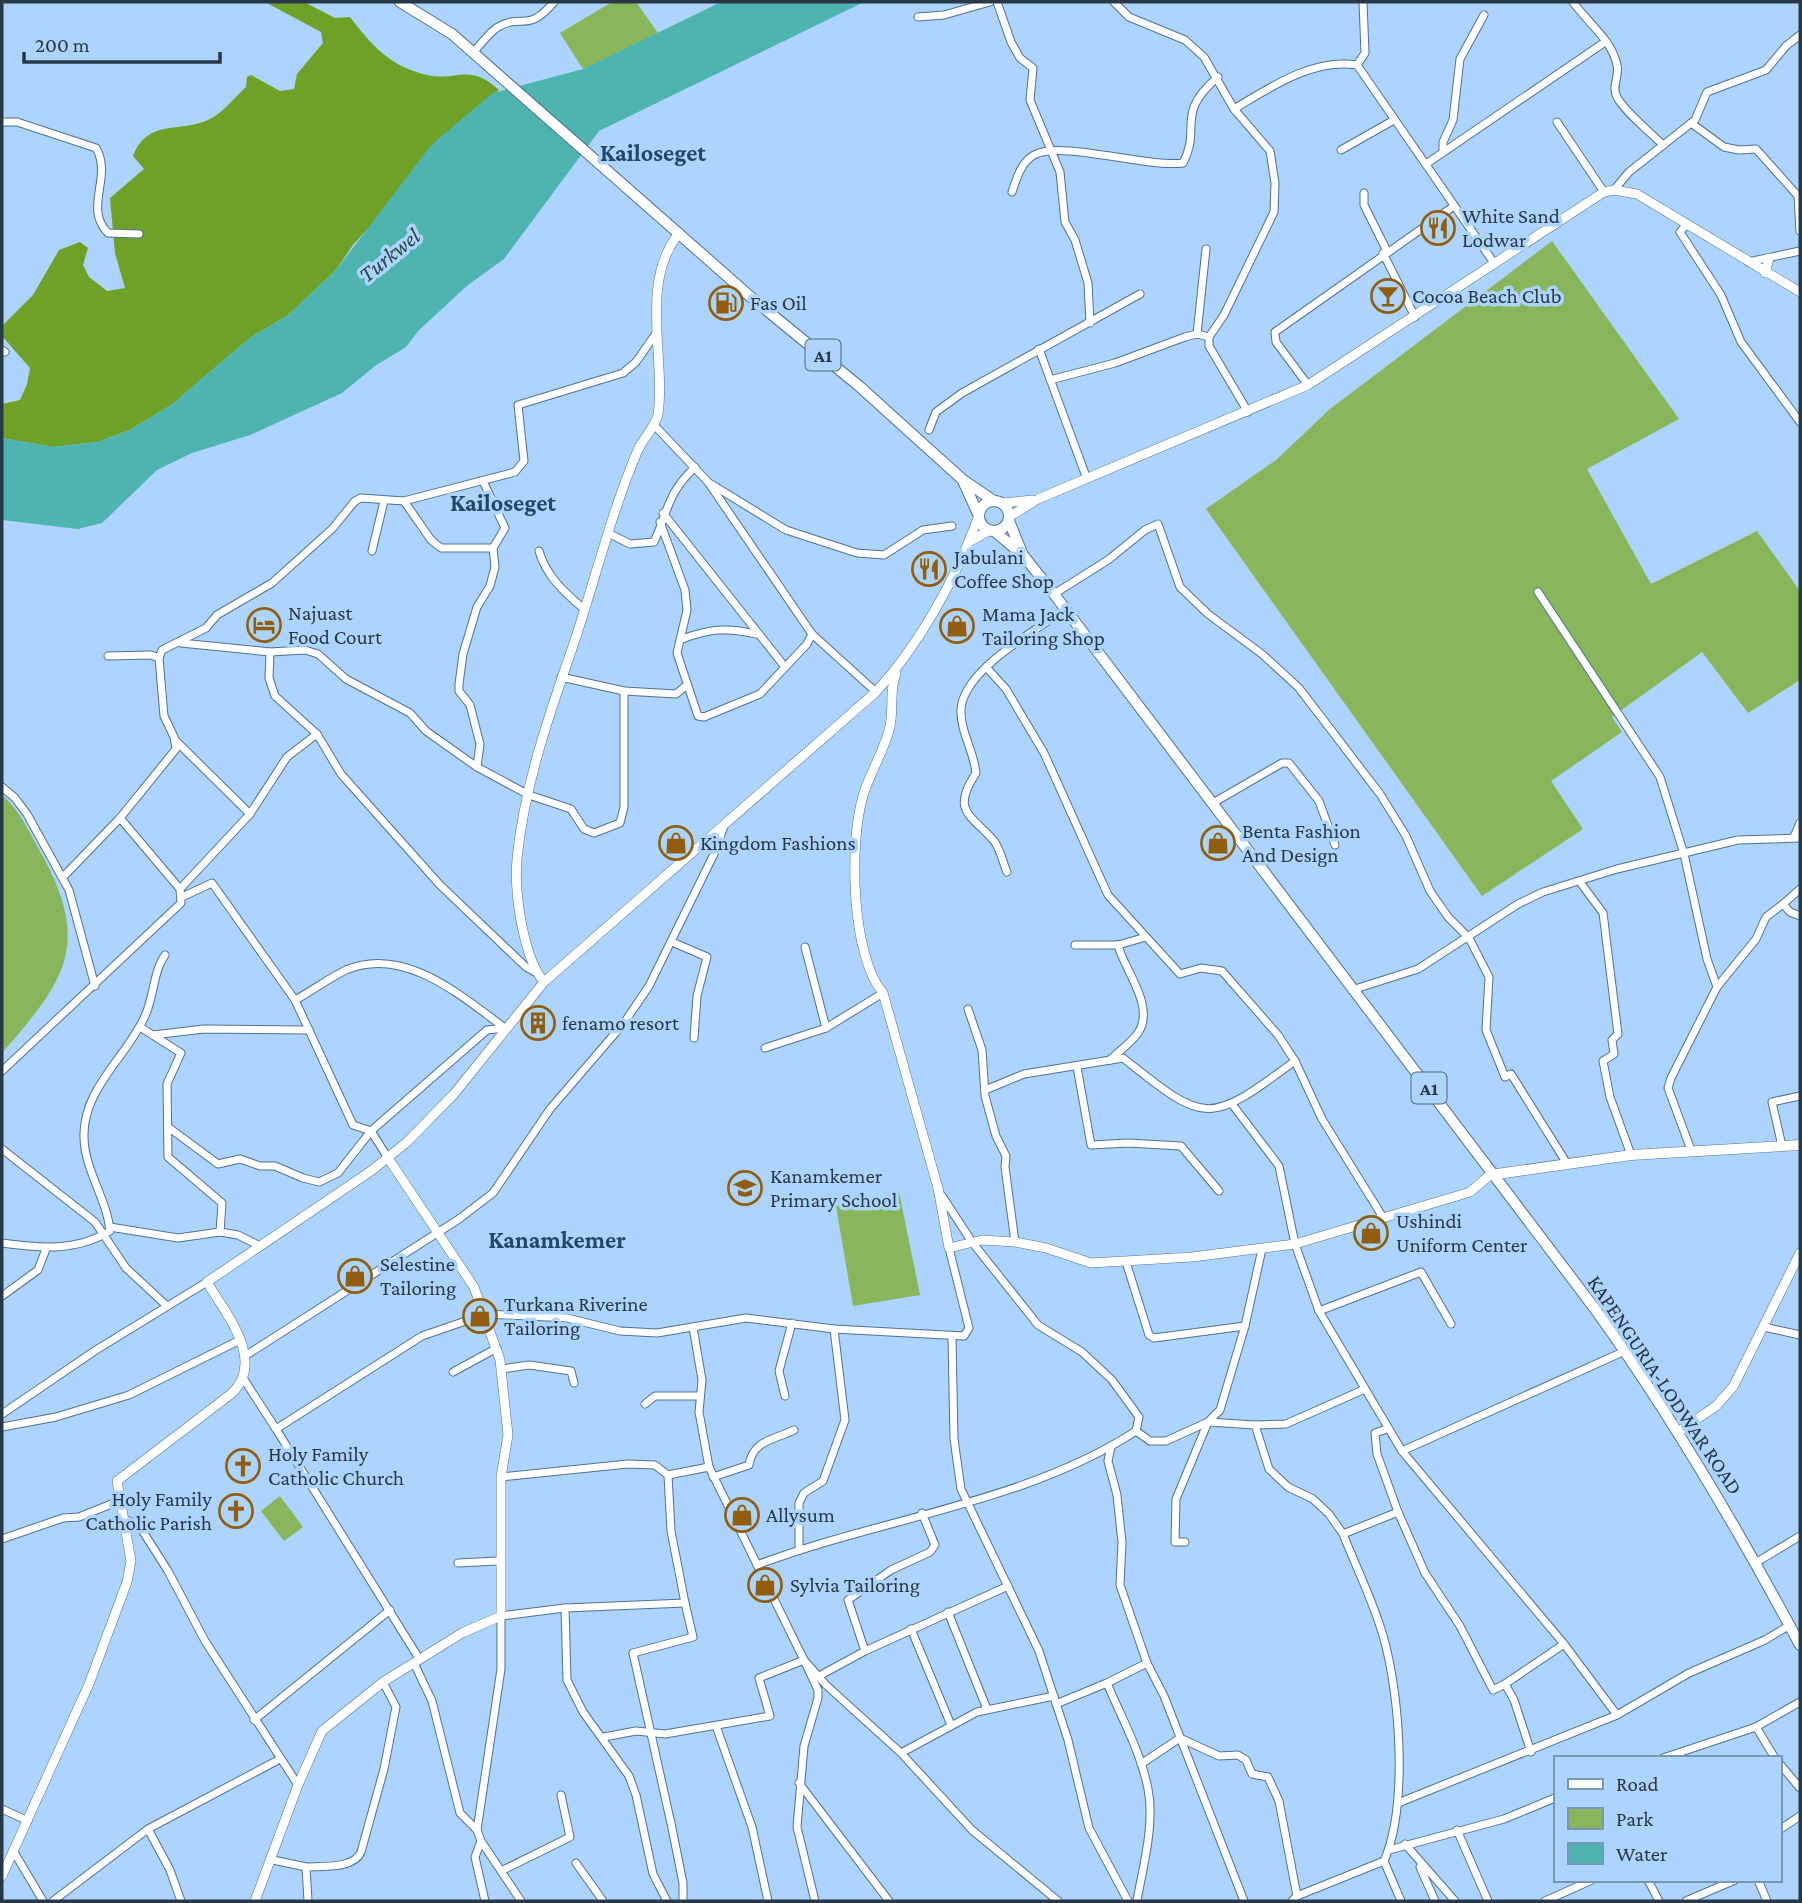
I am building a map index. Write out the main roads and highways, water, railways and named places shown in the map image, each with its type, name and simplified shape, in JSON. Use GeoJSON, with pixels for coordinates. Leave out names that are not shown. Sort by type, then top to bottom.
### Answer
{"type":"FeatureCollection","features":[{"type":"Feature","properties":{"kind":"highway","name":"A1"},"geometry":{"type":"LineString","coordinates":[[400,2],[452,34],[859,386],[963,480],[998,502]]}},
{"type":"Feature","properties":{"kind":"highway","name":"A1"},"geometry":{"type":"LineString","coordinates":[[963,480],[978,516]]}},
{"type":"Feature","properties":{"kind":"highway"},"geometry":{"type":"LineString","coordinates":[[998,502],[1009,519],[1005,527],[992,530],[978,516],[983,505],[998,502]]}},
{"type":"Feature","properties":{"kind":"highway","name":"KAPENGURIA-LODWAR ROAD"},"geometry":{"type":"LineString","coordinates":[[1009,519],[1023,555]]}},
{"type":"Feature","properties":{"kind":"highway","name":"KAPENGURIA-LODWAR ROAD"},"geometry":{"type":"LineString","coordinates":[[992,530],[1023,555],[1054,594],[1625,1351],[1678,1432],[1757,1563],[1800,1645]]}},
{"type":"Feature","properties":{"kind":"main road"},"geometry":{"type":"LineString","coordinates":[[1490,1175],[1566,1162],[1631,1155],[1800,1145]]}},
{"type":"Feature","properties":{"kind":"water","name":"Turkwel"},"geometry":{"type":"Polygon","coordinates":[[[721,2],[864,2],[599,131],[504,259],[468,285],[419,330],[406,347],[375,366],[342,393],[250,435],[192,453],[157,470],[102,523],[78,529],[2,520],[2,438],[53,447],[97,442],[128,431],[171,405],[251,337],[287,316],[336,270],[432,144],[493,93],[583,69],[721,2]]]}},
{"type":"Feature","properties":{"kind":"place","name":"White Sand Lodwar"},"geometry":{"type":"Point","coordinates":[1438,228]}},
{"type":"Feature","properties":{"kind":"place","name":"Cocoa Beach Club"},"geometry":{"type":"Point","coordinates":[1388,296]}},
{"type":"Feature","properties":{"kind":"place","name":"Fas Oil"},"geometry":{"type":"Point","coordinates":[726,303]}},
{"type":"Feature","properties":{"kind":"place","name":"Jabulani Coffee Shop"},"geometry":{"type":"Point","coordinates":[929,569]}},
{"type":"Feature","properties":{"kind":"place","name":"Najuast Food Court"},"geometry":{"type":"Point","coordinates":[264,625]}},
{"type":"Feature","properties":{"kind":"place","name":"Mama Jack Tailoring Shop"},"geometry":{"type":"Point","coordinates":[957,626]}},
{"type":"Feature","properties":{"kind":"place","name":"Kingdom Fashions"},"geometry":{"type":"Point","coordinates":[676,843]}},
{"type":"Feature","properties":{"kind":"place","name":"Benta Fashion And Design"},"geometry":{"type":"Point","coordinates":[1218,843]}},
{"type":"Feature","properties":{"kind":"place","name":"fenamo resort"},"geometry":{"type":"Point","coordinates":[538,1023]}},
{"type":"Feature","properties":{"kind":"place","name":"Kanamkemer Primary School"},"geometry":{"type":"Point","coordinates":[745,1188]}},
{"type":"Feature","properties":{"kind":"place","name":"Ushindi Uniform Center"},"geometry":{"type":"Point","coordinates":[1371,1233]}},
{"type":"Feature","properties":{"kind":"place","name":"Selestine Tailoring"},"geometry":{"type":"Point","coordinates":[355,1276]}},
{"type":"Feature","properties":{"kind":"place","name":"Turkana Riverine Tailoring"},"geometry":{"type":"Point","coordinates":[480,1316]}},
{"type":"Feature","properties":{"kind":"place","name":"Holy Family Catholic Church"},"geometry":{"type":"Point","coordinates":[243,1466]}},
{"type":"Feature","properties":{"kind":"place","name":"Holy Family Catholic Parish"},"geometry":{"type":"Point","coordinates":[236,1511]}},
{"type":"Feature","properties":{"kind":"place","name":"Allysum"},"geometry":{"type":"Point","coordinates":[742,1515]}},
{"type":"Feature","properties":{"kind":"place","name":"Sylvia Tailoring"},"geometry":{"type":"Point","coordinates":[765,1585]}},
{"type":"Feature","properties":{"kind":"district","name":"Kailoseget"},"geometry":{"type":"Point","coordinates":[653,152]}},
{"type":"Feature","properties":{"kind":"district","name":"Kailoseget"},"geometry":{"type":"Point","coordinates":[503,502]}},
{"type":"Feature","properties":{"kind":"district","name":"Kanamkemer"},"geometry":{"type":"Point","coordinates":[557,1239]}}]}
